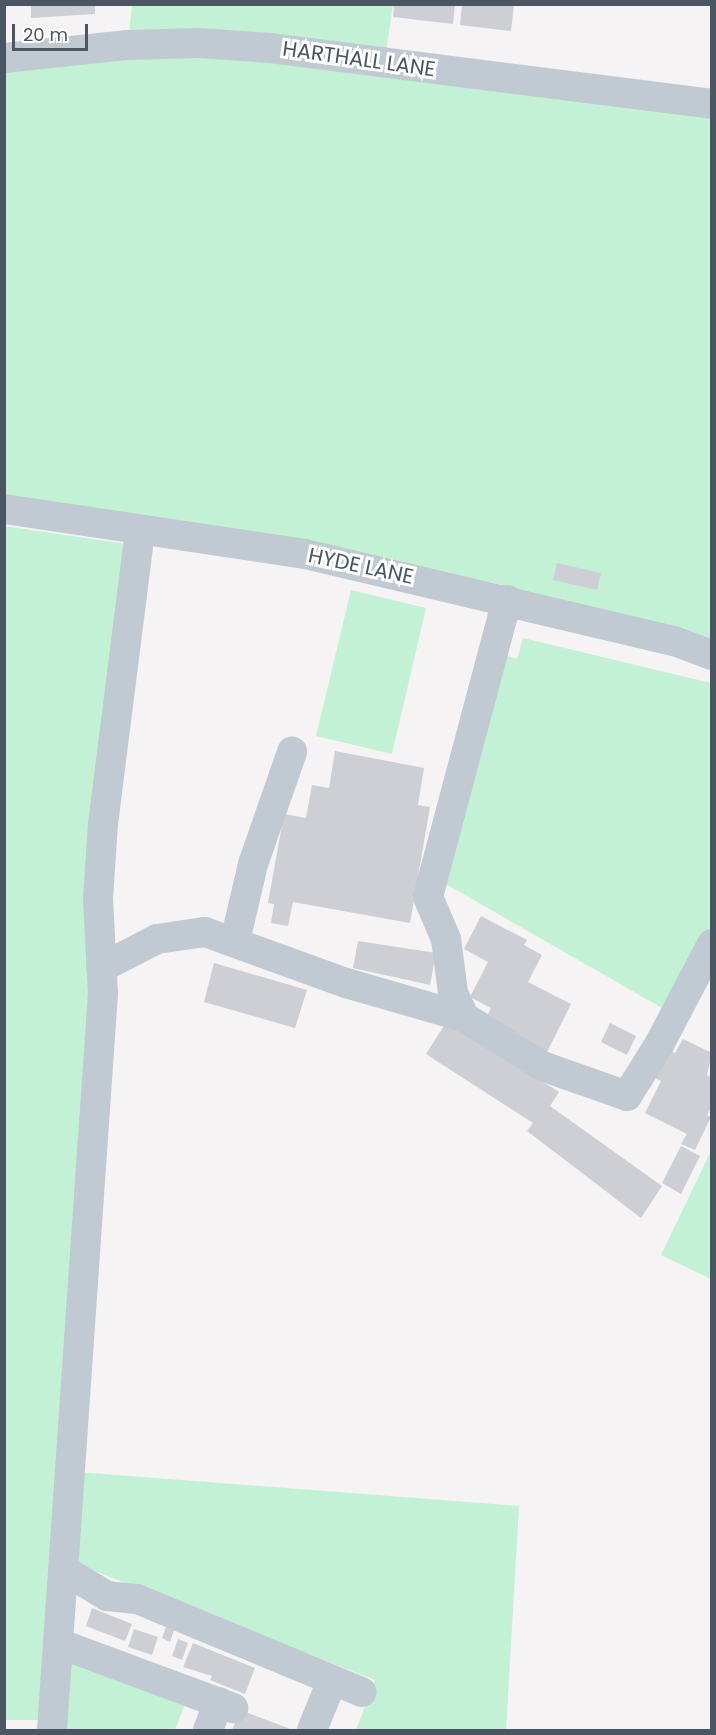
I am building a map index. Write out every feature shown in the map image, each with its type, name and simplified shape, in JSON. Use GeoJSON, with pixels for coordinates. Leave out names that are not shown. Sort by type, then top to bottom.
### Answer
{"type":"FeatureCollection","features":[{"type":"Feature","properties":{"kind":"street","name":"HARTHALL LANE"},"geometry":{"type":"LineString","coordinates":[[4,58],[128,45],[247,46],[711,104]]}},
{"type":"Feature","properties":{"kind":"street","name":"HYDE LANE"},"geometry":{"type":"LineString","coordinates":[[4,509],[305,554],[674,641],[711,655]]}},
{"type":"Feature","properties":{"kind":"street"},"geometry":{"type":"LineString","coordinates":[[52,1731],[103,994],[98,898],[103,824],[140,530]]}},
{"type":"Feature","properties":{"kind":"street"},"geometry":{"type":"LineString","coordinates":[[465,1017],[453,993],[446,939],[428,897],[507,600]]}},
{"type":"Feature","properties":{"kind":"street"},"geometry":{"type":"LineString","coordinates":[[235,941],[253,864],[292,752]]}},
{"type":"Feature","properties":{"kind":"street"},"geometry":{"type":"LineString","coordinates":[[101,968],[157,939],[205,932],[346,983],[465,1017],[542,1066],[627,1096],[660,1043],[711,944]]}},
{"type":"Feature","properties":{"kind":"street"},"geometry":{"type":"LineString","coordinates":[[64,1570],[107,1596],[137,1599],[361,1692]]}},
{"type":"Feature","properties":{"kind":"street"},"geometry":{"type":"LineString","coordinates":[[58,1643],[226,1705],[208,1731]]}},
{"type":"Feature","properties":{"kind":"street"},"geometry":{"type":"LineString","coordinates":[[312,1731],[332,1681]]}},
{"type":"Feature","properties":{"kind":"green space"},"geometry":{"type":"Polygon","coordinates":[[[132,5],[393,5],[386,51],[129,33],[132,5]]]}},
{"type":"Feature","properties":{"kind":"green space"},"geometry":{"type":"Polygon","coordinates":[[[238,53],[711,110],[711,642],[495,583],[302,543],[5,498],[4,73],[46,62],[238,53]]]}},
{"type":"Feature","properties":{"kind":"green space"},"geometry":{"type":"Polygon","coordinates":[[[4,526],[133,545],[90,968],[45,1720],[4,1720],[4,526]]]}},
{"type":"Feature","properties":{"kind":"green space"},"geometry":{"type":"Polygon","coordinates":[[[351,590],[426,608],[392,754],[316,736],[351,590]]]}},
{"type":"Feature","properties":{"kind":"green space"},"geometry":{"type":"Polygon","coordinates":[[[523,638],[711,683],[711,925],[669,1012],[444,883],[501,654],[517,659],[523,638]]]}},
{"type":"Feature","properties":{"kind":"green space"},"geometry":{"type":"Polygon","coordinates":[[[711,1151],[711,1279],[661,1255],[711,1151]]]}},
{"type":"Feature","properties":{"kind":"green space"},"geometry":{"type":"Polygon","coordinates":[[[77,1472],[519,1506],[506,1730],[356,1730],[375,1680],[69,1561],[77,1472]]]}},
{"type":"Feature","properties":{"kind":"green space"},"geometry":{"type":"Polygon","coordinates":[[[62,1654],[186,1701],[175,1730],[61,1730],[62,1654]]]}},
{"type":"Feature","properties":{"kind":"building"},"geometry":{"type":"Polygon","coordinates":[[[31,4],[95,4],[95,14],[31,18],[31,4]]]}},
{"type":"Feature","properties":{"kind":"building"},"geometry":{"type":"Polygon","coordinates":[[[394,4],[455,4],[453,24],[393,17],[394,4]]]}},
{"type":"Feature","properties":{"kind":"building"},"geometry":{"type":"Polygon","coordinates":[[[462,4],[514,4],[511,31],[460,25],[462,4]]]}},
{"type":"Feature","properties":{"kind":"building"},"geometry":{"type":"Polygon","coordinates":[[[557,563],[601,573],[597,590],[553,580],[557,563]]]}},
{"type":"Feature","properties":{"kind":"building"},"geometry":{"type":"Polygon","coordinates":[[[335,751],[424,768],[418,805],[430,807],[410,923],[293,902],[288,926],[271,923],[274,904],[268,903],[284,814],[306,818],[312,785],[329,788],[335,751]]]}},
{"type":"Feature","properties":{"kind":"building"},"geometry":{"type":"Polygon","coordinates":[[[481,916],[527,940],[524,945],[542,955],[528,982],[571,1004],[547,1052],[485,1020],[491,1008],[470,997],[488,962],[464,949],[481,916]]]}},
{"type":"Feature","properties":{"kind":"building"},"geometry":{"type":"Polygon","coordinates":[[[358,941],[436,953],[430,985],[353,968],[358,941]]]}},
{"type":"Feature","properties":{"kind":"building"},"geometry":{"type":"Polygon","coordinates":[[[214,963],[307,990],[295,1028],[204,1002],[214,963]]]}},
{"type":"Feature","properties":{"kind":"building"},"geometry":{"type":"Polygon","coordinates":[[[447,1021],[559,1092],[550,1106],[662,1186],[641,1218],[527,1131],[533,1123],[426,1054],[447,1021]]]}},
{"type":"Feature","properties":{"kind":"building"},"geometry":{"type":"Polygon","coordinates":[[[610,1023],[636,1036],[627,1055],[601,1042],[610,1023]]]}},
{"type":"Feature","properties":{"kind":"building"},"geometry":{"type":"Polygon","coordinates":[[[683,1039],[712,1053],[707,1075],[712,1078],[712,1106],[707,1115],[711,1117],[695,1150],[681,1144],[687,1134],[645,1113],[661,1081],[653,1077],[667,1049],[675,1053],[683,1039]]]}},
{"type":"Feature","properties":{"kind":"building"},"geometry":{"type":"Polygon","coordinates":[[[681,1146],[700,1156],[681,1194],[662,1183],[681,1146]]]}},
{"type":"Feature","properties":{"kind":"building"},"geometry":{"type":"Polygon","coordinates":[[[92,1608],[132,1624],[125,1641],[86,1626],[92,1608]]]}},
{"type":"Feature","properties":{"kind":"building"},"geometry":{"type":"Polygon","coordinates":[[[166,1627],[174,1630],[170,1642],[162,1638],[166,1627]]]}},
{"type":"Feature","properties":{"kind":"building"},"geometry":{"type":"Polygon","coordinates":[[[134,1629],[158,1637],[152,1655],[128,1647],[134,1629]]]}},
{"type":"Feature","properties":{"kind":"building"},"geometry":{"type":"Polygon","coordinates":[[[178,1639],[188,1643],[182,1660],[172,1656],[178,1639]]]}},
{"type":"Feature","properties":{"kind":"building"},"geometry":{"type":"Polygon","coordinates":[[[193,1643],[255,1668],[245,1694],[210,1680],[212,1676],[183,1667],[193,1643]]]}},
{"type":"Feature","properties":{"kind":"building"},"geometry":{"type":"Polygon","coordinates":[[[240,1710],[293,1730],[232,1730],[240,1710]]]}}]}
